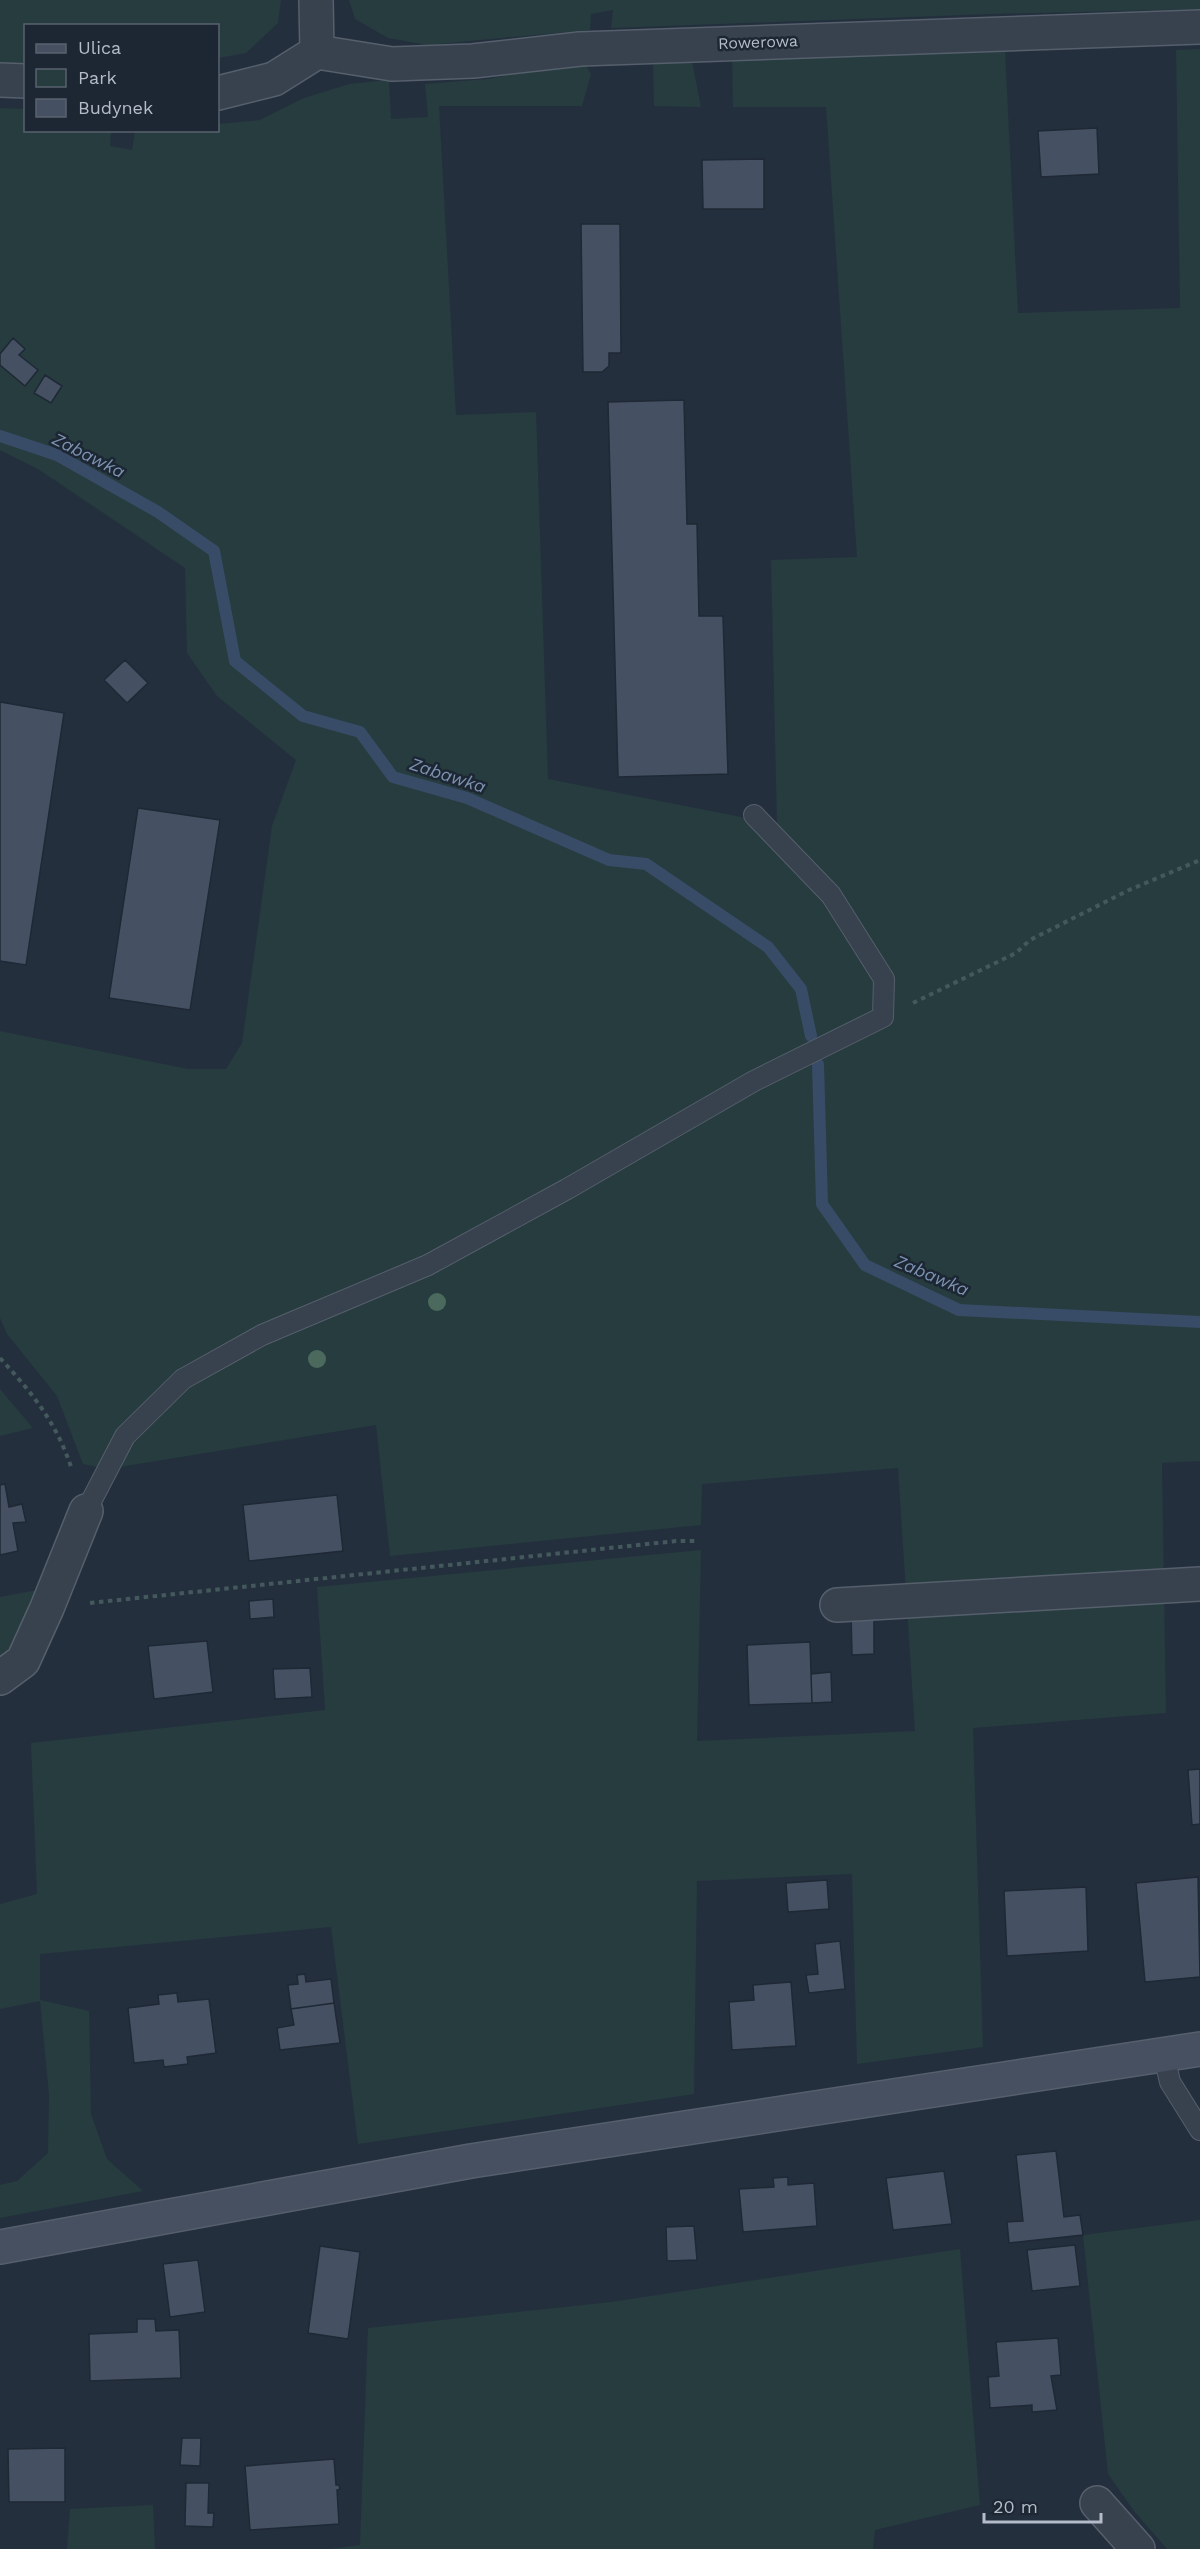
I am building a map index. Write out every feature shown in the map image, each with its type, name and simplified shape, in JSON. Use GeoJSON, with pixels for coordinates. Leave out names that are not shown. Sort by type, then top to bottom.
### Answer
{"type":"FeatureCollection","features":[{"type":"Feature","properties":{"kind":"street"},"geometry":{"type":"LineString","coordinates":[[219,93],[274,79],[317,52],[316,0]]}},
{"type":"Feature","properties":{"kind":"street","name":"Rowerowa"},"geometry":{"type":"LineString","coordinates":[[317,52],[392,64],[474,61],[580,49],[1200,27]]}},
{"type":"Feature","properties":{"kind":"street"},"geometry":{"type":"LineString","coordinates":[[0,80],[24,81]]}},
{"type":"Feature","properties":{"kind":"street"},"geometry":{"type":"LineString","coordinates":[[0,1678],[23,1661],[86,1511]]}},
{"type":"Feature","properties":{"kind":"street"},"geometry":{"type":"LineString","coordinates":[[837,1605],[1200,1584]]}},
{"type":"Feature","properties":{"kind":"street"},"geometry":{"type":"LineString","coordinates":[[0,2247],[460,2163],[1200,2049]]}},
{"type":"Feature","properties":{"kind":"street"},"geometry":{"type":"LineString","coordinates":[[1097,2503],[1138,2549]]}},
{"type":"Feature","properties":{"kind":"lane"},"geometry":{"type":"LineString","coordinates":[[86,1511],[125,1436],[183,1379],[262,1335],[428,1265],[567,1189],[754,1081],[883,1017],[884,979],[831,896],[754,815]]}},
{"type":"Feature","properties":{"kind":"lane"},"geometry":{"type":"LineString","coordinates":[[1164,2056],[1170,2082],[1200,2130]]}},
{"type":"Feature","properties":{"kind":"path"},"geometry":{"type":"LineString","coordinates":[[883,1017],[1016,953],[1030,940],[1128,890],[1200,860]]}},
{"type":"Feature","properties":{"kind":"path"},"geometry":{"type":"LineString","coordinates":[[0,1358],[34,1395],[64,1445],[86,1511]]}},
{"type":"Feature","properties":{"kind":"path"},"geometry":{"type":"LineString","coordinates":[[47,1608],[188,1591],[676,1541],[696,1541]]}},
{"type":"Feature","properties":{"kind":"green space"},"geometry":{"type":"Polygon","coordinates":[[[0,0],[281,0],[278,23],[246,53],[219,58],[219,24],[24,24],[24,65],[0,63],[0,0]]]}},
{"type":"Feature","properties":{"kind":"green space"},"geometry":{"type":"Polygon","coordinates":[[[349,0],[1200,0],[1200,9],[611,28],[613,10],[591,14],[590,30],[427,45],[388,38],[355,19],[349,0]]]}},
{"type":"Feature","properties":{"kind":"green space"},"geometry":{"type":"Polygon","coordinates":[[[1200,49],[1200,1461],[1162,1463],[1166,1713],[973,1728],[983,2047],[857,2064],[852,1874],[697,1881],[694,2094],[358,2144],[331,1927],[40,1954],[40,2000],[89,2011],[91,2114],[107,2159],[143,2191],[0,2218],[0,2185],[17,2181],[48,2153],[49,2094],[40,2001],[0,2009],[0,1904],[37,1894],[31,1743],[325,1710],[317,1587],[701,1550],[697,1741],[915,1731],[898,1468],[702,1484],[701,1525],[390,1556],[376,1425],[107,1469],[83,1464],[57,1396],[7,1334],[0,1318],[0,1031],[188,1069],[226,1069],[242,1043],[272,826],[296,760],[217,696],[187,653],[185,568],[38,469],[0,450],[0,108],[24,109],[24,132],[111,132],[110,146],[132,150],[135,132],[219,132],[219,124],[260,120],[304,98],[349,84],[389,80],[391,119],[428,117],[425,84],[488,79],[583,61],[591,74],[582,106],[439,106],[456,415],[536,412],[548,779],[777,824],[771,560],[857,557],[826,107],[733,107],[732,59],[1005,51],[1018,313],[1180,308],[1176,50],[1200,49]]]}},
{"type":"Feature","properties":{"kind":"green space"},"geometry":{"type":"Polygon","coordinates":[[[692,61],[701,107],[654,106],[653,62],[692,61]]]}},
{"type":"Feature","properties":{"kind":"green space"},"geometry":{"type":"Polygon","coordinates":[[[0,1389],[33,1428],[0,1436],[0,1389]]]}},
{"type":"Feature","properties":{"kind":"green space"},"geometry":{"type":"Polygon","coordinates":[[[37,1590],[14,1649],[0,1662],[0,1597],[37,1590]]]}},
{"type":"Feature","properties":{"kind":"green space"},"geometry":{"type":"Polygon","coordinates":[[[1200,2220],[1200,2549],[1167,2549],[1134,2511],[1108,2474],[1083,2235],[1200,2220]]]}},
{"type":"Feature","properties":{"kind":"green space"},"geometry":{"type":"Polygon","coordinates":[[[960,2249],[980,2505],[875,2530],[873,2549],[330,2549],[360,2545],[368,2328],[611,2302],[960,2249]]]}},
{"type":"Feature","properties":{"kind":"green space"},"geometry":{"type":"Polygon","coordinates":[[[153,2505],[155,2549],[67,2549],[70,2509],[153,2505]]]}},
{"type":"Feature","properties":{"kind":"building"},"geometry":{"type":"Polygon","coordinates":[[[1097,128],[1099,174],[1041,177],[1038,131],[1097,128]]]}},
{"type":"Feature","properties":{"kind":"building"},"geometry":{"type":"Polygon","coordinates":[[[764,159],[764,209],[703,209],[702,160],[764,159]]]}},
{"type":"Feature","properties":{"kind":"building"},"geometry":{"type":"Polygon","coordinates":[[[581,224],[620,224],[621,353],[609,353],[609,366],[602,372],[583,372],[581,224]]]}},
{"type":"Feature","properties":{"kind":"building"},"geometry":{"type":"Polygon","coordinates":[[[13,338],[25,349],[19,355],[38,370],[25,386],[0,365],[0,354],[13,338]]]}},
{"type":"Feature","properties":{"kind":"building"},"geometry":{"type":"Polygon","coordinates":[[[45,375],[62,386],[51,403],[34,393],[45,375]]]}},
{"type":"Feature","properties":{"kind":"building"},"geometry":{"type":"Polygon","coordinates":[[[684,400],[687,524],[697,524],[699,616],[723,616],[728,774],[618,777],[608,402],[684,400]]]}},
{"type":"Feature","properties":{"kind":"building"},"geometry":{"type":"Polygon","coordinates":[[[125,660],[148,683],[127,703],[104,680],[125,660]]]}},
{"type":"Feature","properties":{"kind":"building"},"geometry":{"type":"Polygon","coordinates":[[[0,702],[64,713],[26,965],[0,961],[0,702]]]}},
{"type":"Feature","properties":{"kind":"building"},"geometry":{"type":"Polygon","coordinates":[[[138,808],[220,820],[190,1010],[109,998],[138,808]]]}},
{"type":"Feature","properties":{"kind":"building"},"geometry":{"type":"Polygon","coordinates":[[[5,1484],[9,1507],[22,1504],[26,1522],[13,1523],[18,1551],[0,1555],[0,1485],[5,1484]]]}},
{"type":"Feature","properties":{"kind":"building"},"geometry":{"type":"Polygon","coordinates":[[[337,1495],[343,1551],[249,1561],[243,1505],[337,1495]]]}},
{"type":"Feature","properties":{"kind":"building"},"geometry":{"type":"Polygon","coordinates":[[[273,1599],[274,1617],[250,1619],[249,1601],[273,1599]]]}},
{"type":"Feature","properties":{"kind":"building"},"geometry":{"type":"Polygon","coordinates":[[[874,1614],[874,1654],[852,1655],[851,1615],[874,1614]]]}},
{"type":"Feature","properties":{"kind":"building"},"geometry":{"type":"Polygon","coordinates":[[[207,1641],[213,1692],[154,1699],[148,1646],[207,1641]]]}},
{"type":"Feature","properties":{"kind":"building"},"geometry":{"type":"Polygon","coordinates":[[[810,1642],[812,1703],[749,1705],[747,1645],[810,1642]]]}},
{"type":"Feature","properties":{"kind":"building"},"geometry":{"type":"Polygon","coordinates":[[[310,1668],[312,1697],[275,1699],[273,1669],[310,1668]]]}},
{"type":"Feature","properties":{"kind":"building"},"geometry":{"type":"Polygon","coordinates":[[[831,1672],[832,1702],[812,1703],[811,1674],[831,1672]]]}},
{"type":"Feature","properties":{"kind":"building"},"geometry":{"type":"Polygon","coordinates":[[[1200,1769],[1200,1824],[1192,1825],[1188,1770],[1200,1769]]]}},
{"type":"Feature","properties":{"kind":"building"},"geometry":{"type":"Polygon","coordinates":[[[1198,1877],[1200,1977],[1145,1982],[1136,1883],[1198,1877]]]}},
{"type":"Feature","properties":{"kind":"building"},"geometry":{"type":"Polygon","coordinates":[[[827,1880],[829,1909],[788,1912],[786,1883],[827,1880]]]}},
{"type":"Feature","properties":{"kind":"building"},"geometry":{"type":"Polygon","coordinates":[[[1086,1887],[1088,1951],[1007,1956],[1004,1891],[1086,1887]]]}},
{"type":"Feature","properties":{"kind":"building"},"geometry":{"type":"Polygon","coordinates":[[[840,1941],[845,1989],[809,1993],[806,1975],[818,1974],[815,1944],[840,1941]]]}},
{"type":"Feature","properties":{"kind":"building"},"geometry":{"type":"Polygon","coordinates":[[[305,1974],[306,1982],[331,1979],[334,2003],[291,2009],[288,1985],[298,1984],[297,1975],[305,1974]]]}},
{"type":"Feature","properties":{"kind":"building"},"geometry":{"type":"Polygon","coordinates":[[[791,1982],[796,2046],[732,2050],[729,2002],[754,2000],[753,1985],[791,1982]]]}},
{"type":"Feature","properties":{"kind":"building"},"geometry":{"type":"Polygon","coordinates":[[[177,1993],[178,2002],[209,1999],[216,2053],[187,2057],[188,2064],[164,2067],[163,2060],[134,2063],[128,2008],[159,2004],[158,1995],[177,1993]]]}},
{"type":"Feature","properties":{"kind":"building"},"geometry":{"type":"Polygon","coordinates":[[[334,2003],[340,2043],[280,2050],[277,2028],[294,2025],[291,2009],[334,2003]]]}},
{"type":"Feature","properties":{"kind":"building"},"geometry":{"type":"Polygon","coordinates":[[[1056,2151],[1064,2217],[1080,2215],[1083,2235],[1009,2243],[1007,2222],[1023,2221],[1016,2155],[1056,2151]]]}},
{"type":"Feature","properties":{"kind":"building"},"geometry":{"type":"Polygon","coordinates":[[[944,2171],[952,2224],[893,2230],[886,2178],[944,2171]]]}},
{"type":"Feature","properties":{"kind":"building"},"geometry":{"type":"Polygon","coordinates":[[[788,2177],[788,2185],[814,2183],[817,2226],[743,2232],[739,2189],[774,2187],[773,2178],[788,2177]]]}},
{"type":"Feature","properties":{"kind":"building"},"geometry":{"type":"Polygon","coordinates":[[[694,2226],[697,2260],[667,2261],[666,2227],[694,2226]]]}},
{"type":"Feature","properties":{"kind":"building"},"geometry":{"type":"Polygon","coordinates":[[[1075,2245],[1080,2286],[1032,2291],[1027,2250],[1075,2245]]]}},
{"type":"Feature","properties":{"kind":"building"},"geometry":{"type":"Polygon","coordinates":[[[320,2246],[360,2252],[348,2339],[308,2333],[320,2246]]]}},
{"type":"Feature","properties":{"kind":"building"},"geometry":{"type":"Polygon","coordinates":[[[198,2260],[205,2312],[170,2317],[163,2264],[198,2260]]]}},
{"type":"Feature","properties":{"kind":"building"},"geometry":{"type":"Polygon","coordinates":[[[137,2319],[155,2319],[156,2331],[179,2330],[181,2378],[90,2381],[89,2334],[137,2332],[137,2319]]]}},
{"type":"Feature","properties":{"kind":"building"},"geometry":{"type":"Polygon","coordinates":[[[1058,2338],[1061,2375],[1051,2376],[1057,2410],[1032,2412],[1032,2405],[990,2408],[988,2377],[999,2376],[996,2342],[1058,2338]]]}},
{"type":"Feature","properties":{"kind":"building"},"geometry":{"type":"Polygon","coordinates":[[[182,2438],[201,2438],[200,2466],[180,2465],[182,2438]]]}},
{"type":"Feature","properties":{"kind":"building"},"geometry":{"type":"Polygon","coordinates":[[[65,2448],[65,2502],[9,2502],[8,2449],[65,2448]]]}},
{"type":"Feature","properties":{"kind":"building"},"geometry":{"type":"Polygon","coordinates":[[[334,2459],[336,2485],[339,2485],[340,2489],[337,2490],[339,2524],[250,2530],[245,2466],[334,2459]]]}},
{"type":"Feature","properties":{"kind":"building"},"geometry":{"type":"Polygon","coordinates":[[[186,2483],[209,2483],[208,2513],[214,2513],[213,2527],[185,2526],[186,2483]]]}},
{"type":"Feature","properties":{"kind":"waterway","name":"Zabawka"},"geometry":{"type":"LineString","coordinates":[[0,436],[57,455],[158,512],[214,551],[235,661],[303,716],[360,732],[393,777],[467,798],[609,860],[646,864],[768,947],[801,989],[811,1036]]}},
{"type":"Feature","properties":{"kind":"waterway","name":"Zabawka"},"geometry":{"type":"LineString","coordinates":[[818,1064],[822,1204],[865,1265],[959,1310],[1200,1322]]}}]}
